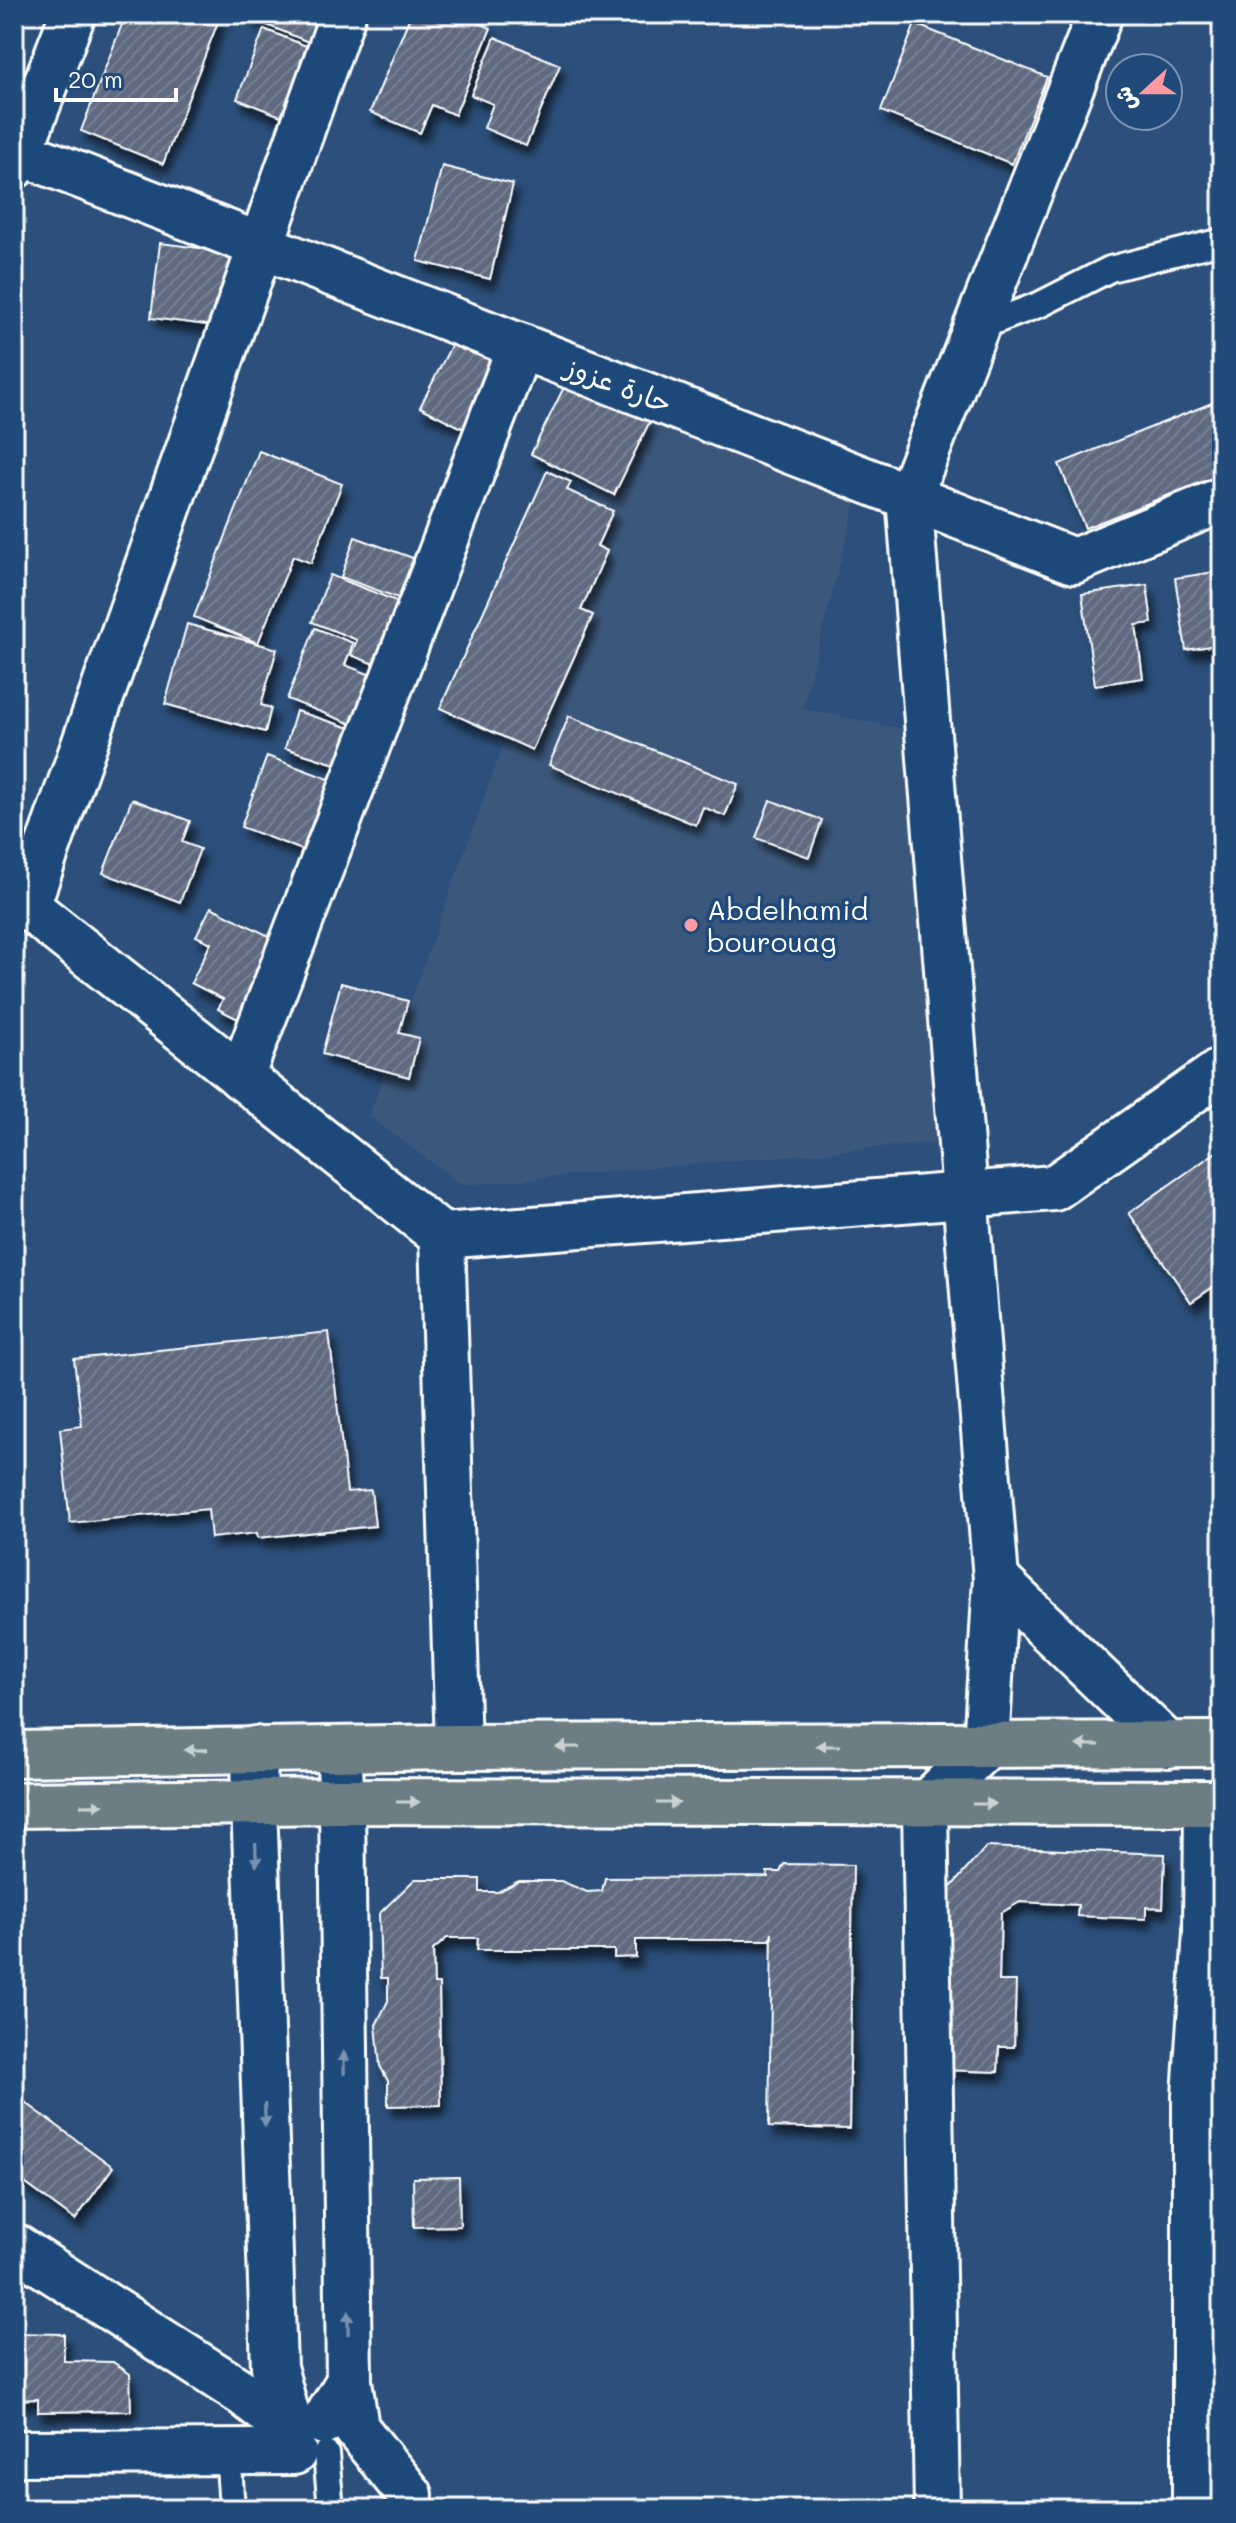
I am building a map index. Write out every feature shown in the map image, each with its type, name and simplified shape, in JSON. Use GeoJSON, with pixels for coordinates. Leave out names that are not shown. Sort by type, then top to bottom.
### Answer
{"type":"FeatureCollection","features":[{"type":"Feature","properties":{"kind":"main road"},"geometry":{"type":"LineString","coordinates":[[14,1754],[458,1747],[1222,1744]]}},
{"type":"Feature","properties":{"kind":"main road"},"geometry":{"type":"LineString","coordinates":[[14,1805],[342,1801],[925,1805],[1215,1803]]}},
{"type":"Feature","properties":{"kind":"street"},"geometry":{"type":"LineString","coordinates":[[16,156],[73,14]]}},
{"type":"Feature","properties":{"kind":"street"},"geometry":{"type":"LineString","coordinates":[[343,14],[20,901],[442,1236],[1054,1188],[1222,1070]]}},
{"type":"Feature","properties":{"kind":"street"},"geometry":{"type":"LineString","coordinates":[[937,2509],[925,1805],[986,1746],[996,1579],[909,497],[1100,14]]}},
{"type":"Feature","properties":{"kind":"street","name":"حارة عزوز"},"geometry":{"type":"LineString","coordinates":[[16,156],[261,246],[1074,561],[1222,500]]}},
{"type":"Feature","properties":{"kind":"street"},"geometry":{"type":"LineString","coordinates":[[241,1077],[520,346]]}},
{"type":"Feature","properties":{"kind":"street"},"geometry":{"type":"LineString","coordinates":[[442,1236],[458,1747]]}},
{"type":"Feature","properties":{"kind":"street"},"geometry":{"type":"LineString","coordinates":[[996,1579],[1168,1745]]}},
{"type":"Feature","properties":{"kind":"street"},"geometry":{"type":"LineString","coordinates":[[255,1749],[259,2380]]}},
{"type":"Feature","properties":{"kind":"street"},"geometry":{"type":"LineString","coordinates":[[339,1751],[349,2381],[356,2428],[420,2502]]}},
{"type":"Feature","properties":{"kind":"street"},"geometry":{"type":"LineString","coordinates":[[1195,2509],[1214,1932],[1215,1803]]}},
{"type":"Feature","properties":{"kind":"street"},"geometry":{"type":"LineString","coordinates":[[14,2246],[259,2380],[313,2441],[420,2502]]}},
{"type":"Feature","properties":{"kind":"street"},"geometry":{"type":"LineString","coordinates":[[173,2451],[259,2380]]}},
{"type":"Feature","properties":{"kind":"street"},"geometry":{"type":"LineString","coordinates":[[313,2441],[349,2381]]}},
{"type":"Feature","properties":{"kind":"street"},"geometry":{"type":"LineString","coordinates":[[14,2453],[228,2451],[313,2441]]}},
{"type":"Feature","properties":{"kind":"lane"},"geometry":{"type":"LineString","coordinates":[[977,328],[1041,304],[1110,269],[1222,241]]}},
{"type":"Feature","properties":{"kind":"lane"},"geometry":{"type":"LineString","coordinates":[[313,2441],[331,2509]]}},
{"type":"Feature","properties":{"kind":"lane"},"geometry":{"type":"LineString","coordinates":[[228,2451],[232,2509]]}},
{"type":"Feature","properties":{"kind":"shaded area","name":"Abdelhamid bourouag"},"geometry":{"type":"Polygon","coordinates":[[[632,389],[862,478],[802,709],[928,734],[962,1140],[462,1185],[369,1116],[632,389]]]}},
{"type":"Feature","properties":{"kind":"building"},"geometry":{"type":"Polygon","coordinates":[[[126,14],[221,14],[163,164],[81,131],[126,14]]]}},
{"type":"Feature","properties":{"kind":"building"},"geometry":{"type":"Polygon","coordinates":[[[251,14],[331,14],[318,46],[250,18],[251,14]]]}},
{"type":"Feature","properties":{"kind":"building"},"geometry":{"type":"Polygon","coordinates":[[[411,14],[457,14],[491,28],[455,115],[432,105],[420,133],[370,112],[411,14]]]}},
{"type":"Feature","properties":{"kind":"building"},"geometry":{"type":"Polygon","coordinates":[[[915,24],[1047,77],[1012,164],[881,111],[915,24]]]}},
{"type":"Feature","properties":{"kind":"building"},"geometry":{"type":"Polygon","coordinates":[[[264,29],[336,58],[309,127],[237,99],[264,29]]]}},
{"type":"Feature","properties":{"kind":"building"},"geometry":{"type":"Polygon","coordinates":[[[495,37],[560,65],[526,146],[484,128],[493,104],[471,95],[495,37]]]}},
{"type":"Feature","properties":{"kind":"building"},"geometry":{"type":"Polygon","coordinates":[[[442,166],[513,184],[490,279],[418,261],[442,166]]]}},
{"type":"Feature","properties":{"kind":"building"},"geometry":{"type":"Polygon","coordinates":[[[160,243],[232,252],[222,327],[151,318],[160,243]]]}},
{"type":"Feature","properties":{"kind":"building"},"geometry":{"type":"Polygon","coordinates":[[[458,332],[525,366],[488,441],[420,407],[458,332]]]}},
{"type":"Feature","properties":{"kind":"building"},"geometry":{"type":"Polygon","coordinates":[[[567,381],[650,421],[614,495],[531,454],[567,381]]]}},
{"type":"Feature","properties":{"kind":"building"},"geometry":{"type":"Polygon","coordinates":[[[1222,399],[1222,474],[1085,528],[1059,464],[1222,399]]]}},
{"type":"Feature","properties":{"kind":"building"},"geometry":{"type":"Polygon","coordinates":[[[259,451],[342,484],[311,563],[293,556],[258,643],[194,617],[259,451]]]}},
{"type":"Feature","properties":{"kind":"building"},"geometry":{"type":"Polygon","coordinates":[[[547,471],[571,482],[567,490],[613,511],[597,546],[607,551],[581,610],[593,615],[532,750],[440,708],[547,471]]]}},
{"type":"Feature","properties":{"kind":"building"},"geometry":{"type":"Polygon","coordinates":[[[355,537],[435,566],[420,606],[341,577],[355,537]]]}},
{"type":"Feature","properties":{"kind":"building"},"geometry":{"type":"Polygon","coordinates":[[[1222,571],[1222,644],[1186,650],[1175,578],[1222,571]]]}},
{"type":"Feature","properties":{"kind":"building"},"geometry":{"type":"Polygon","coordinates":[[[330,575],[409,606],[384,668],[351,655],[357,640],[312,622],[330,575]]]}},
{"type":"Feature","properties":{"kind":"building"},"geometry":{"type":"Polygon","coordinates":[[[1147,585],[1152,623],[1136,625],[1143,678],[1095,685],[1082,594],[1147,585]]]}},
{"type":"Feature","properties":{"kind":"building"},"geometry":{"type":"Polygon","coordinates":[[[187,624],[277,649],[261,705],[271,708],[265,732],[165,704],[187,624]]]}},
{"type":"Feature","properties":{"kind":"building"},"geometry":{"type":"Polygon","coordinates":[[[315,628],[353,643],[345,665],[394,684],[375,733],[287,699],[315,628]]]}},
{"type":"Feature","properties":{"kind":"building"},"geometry":{"type":"Polygon","coordinates":[[[296,711],[369,734],[357,771],[285,748],[296,711]]]}},
{"type":"Feature","properties":{"kind":"building"},"geometry":{"type":"Polygon","coordinates":[[[569,716],[738,784],[725,816],[703,807],[696,825],[549,765],[569,716]]]}},
{"type":"Feature","properties":{"kind":"building"},"geometry":{"type":"Polygon","coordinates":[[[267,756],[353,788],[326,859],[241,827],[267,756]]]}},
{"type":"Feature","properties":{"kind":"building"},"geometry":{"type":"Polygon","coordinates":[[[132,799],[190,821],[182,842],[200,849],[180,902],[103,873],[132,799]]]}},
{"type":"Feature","properties":{"kind":"building"},"geometry":{"type":"Polygon","coordinates":[[[770,800],[822,820],[809,857],[756,838],[770,800]]]}},
{"type":"Feature","properties":{"kind":"building"},"geometry":{"type":"Polygon","coordinates":[[[211,907],[303,953],[264,1032],[218,1009],[223,999],[191,983],[211,943],[196,936],[211,907]]]}},
{"type":"Feature","properties":{"kind":"building"},"geometry":{"type":"Polygon","coordinates":[[[341,983],[408,1001],[399,1033],[419,1038],[409,1077],[322,1054],[341,983]]]}},
{"type":"Feature","properties":{"kind":"building"},"geometry":{"type":"Polygon","coordinates":[[[1222,1148],[1222,1281],[1191,1302],[1129,1213],[1222,1148]]]}},
{"type":"Feature","properties":{"kind":"building"},"geometry":{"type":"Polygon","coordinates":[[[329,1332],[347,1492],[371,1490],[375,1526],[258,1538],[257,1533],[211,1538],[208,1509],[70,1523],[60,1429],[82,1426],[74,1359],[329,1332]]]}},
{"type":"Feature","properties":{"kind":"building"},"geometry":{"type":"Polygon","coordinates":[[[986,1847],[1165,1854],[1163,1908],[1146,1907],[1146,1919],[1077,1916],[1078,1905],[1020,1902],[1001,1913],[999,1981],[1016,1981],[1014,2047],[999,2047],[998,2072],[940,2070],[944,1895],[986,1847]]]}},
{"type":"Feature","properties":{"kind":"building"},"geometry":{"type":"Polygon","coordinates":[[[784,1864],[853,1865],[849,2129],[769,2127],[772,1932],[770,1940],[636,1940],[636,1957],[614,1958],[614,1950],[477,1950],[478,1938],[447,1938],[433,1950],[434,1984],[439,1984],[441,2105],[388,2106],[388,2081],[380,2066],[376,2025],[388,2001],[388,1978],[381,1978],[379,1914],[415,1879],[480,1879],[480,1892],[498,1892],[519,1881],[561,1881],[587,1892],[602,1891],[605,1878],[768,1877],[767,1872],[780,1872],[784,1864]]]}},
{"type":"Feature","properties":{"kind":"building"},"geometry":{"type":"Polygon","coordinates":[[[14,2094],[113,2167],[75,2220],[14,2175],[14,2094]]]}},
{"type":"Feature","properties":{"kind":"building"},"geometry":{"type":"Polygon","coordinates":[[[459,2177],[460,2226],[414,2227],[413,2178],[459,2177]]]}},
{"type":"Feature","properties":{"kind":"building"},"geometry":{"type":"Polygon","coordinates":[[[15,2333],[64,2334],[64,2361],[113,2362],[130,2374],[131,2411],[38,2412],[38,2399],[14,2400],[15,2333]]]}},
{"type":"Feature","properties":{"kind":"place","name":"Abdelhamid bourouag"},"geometry":{"type":"Point","coordinates":[691,925]}}]}
